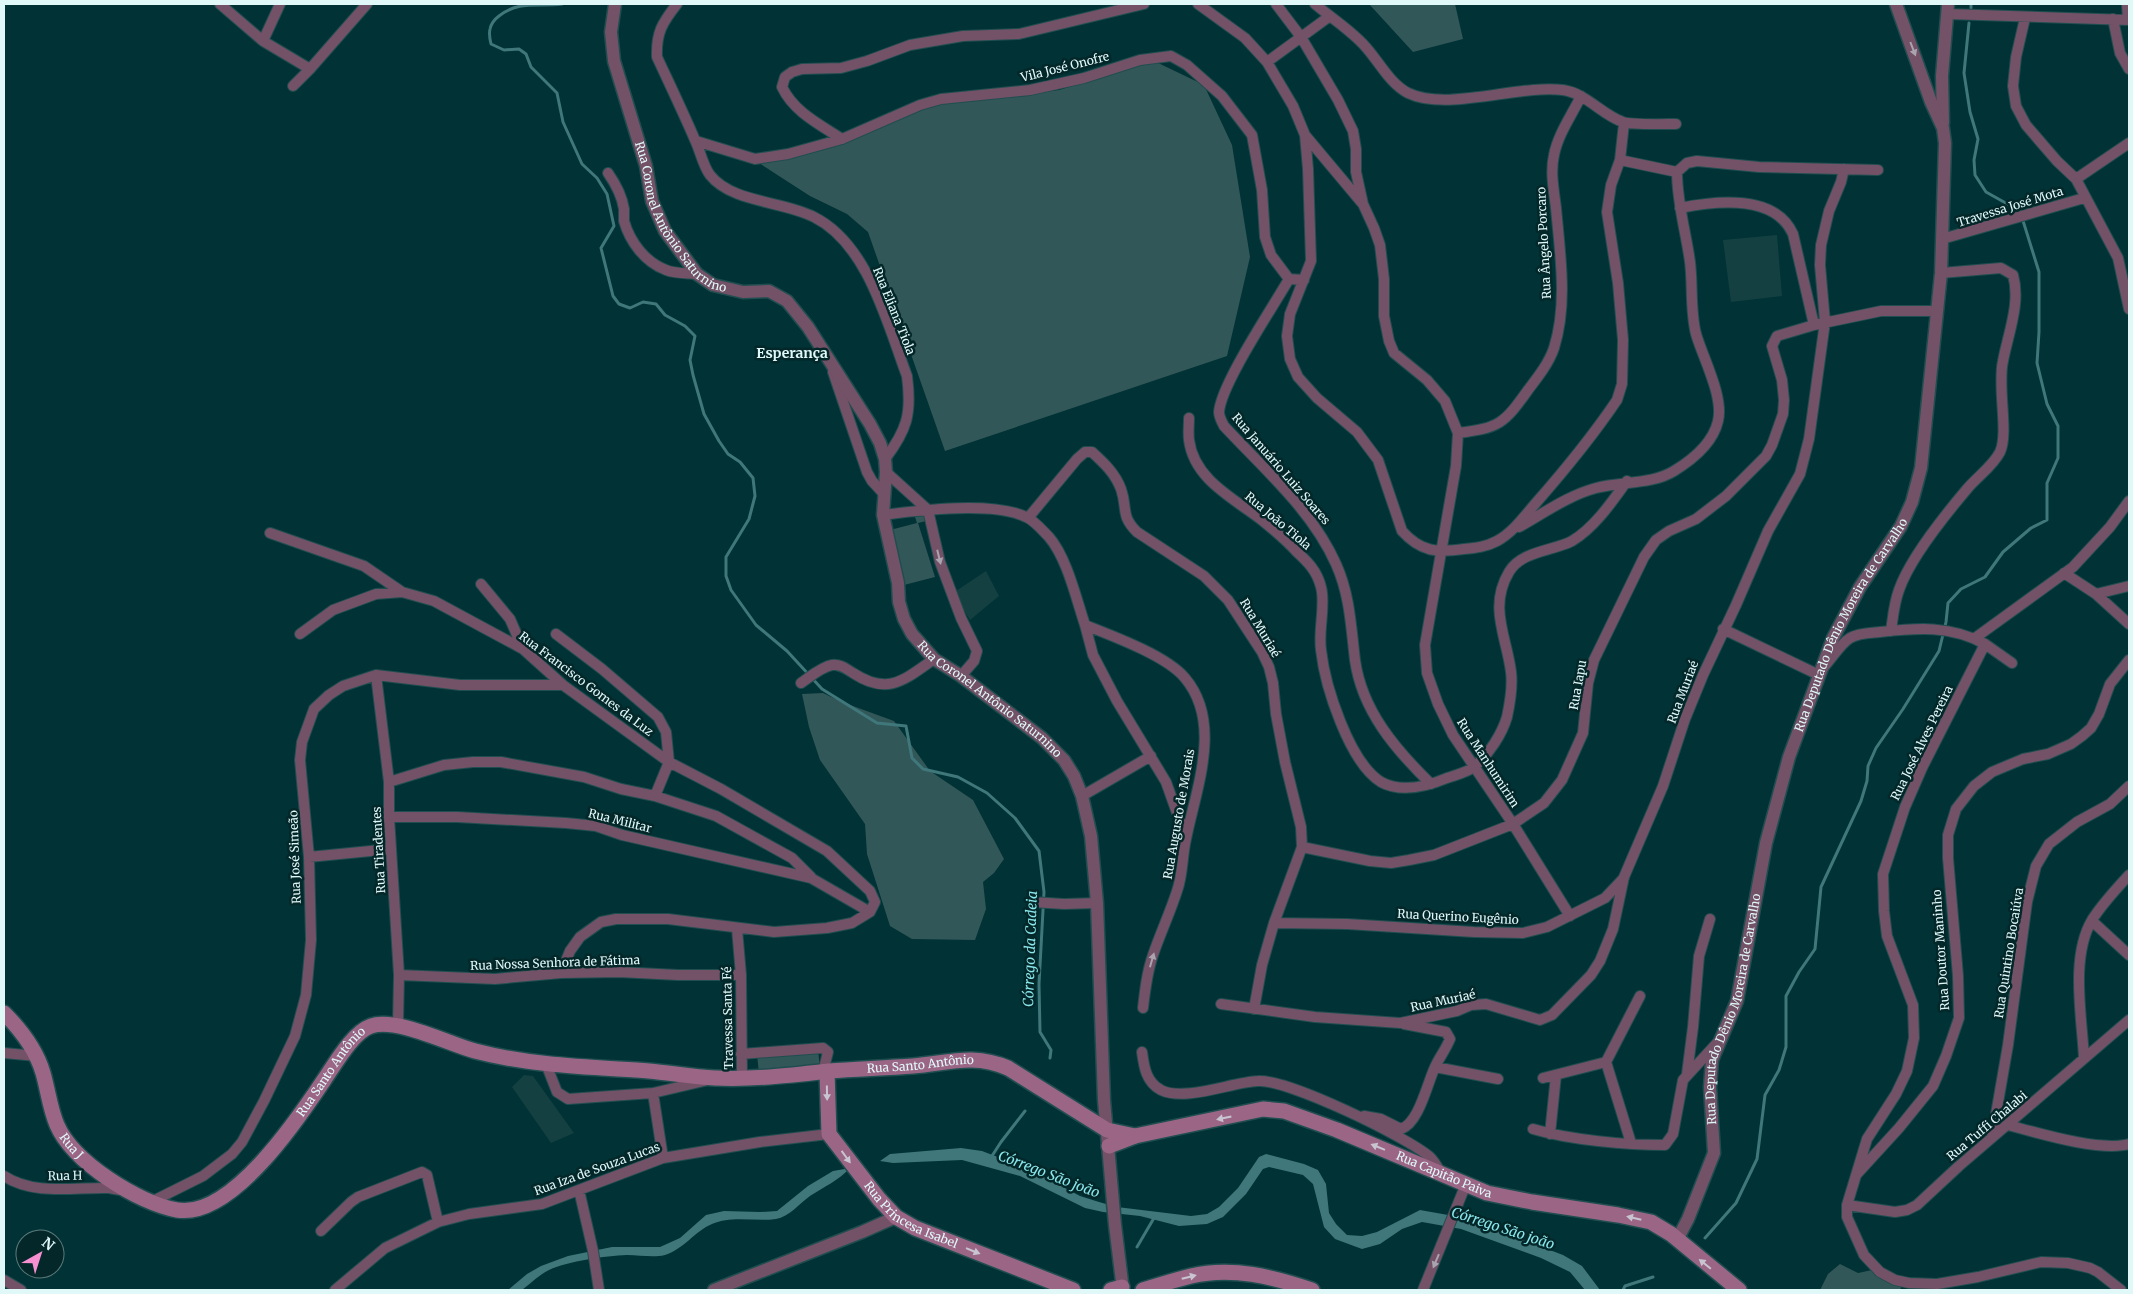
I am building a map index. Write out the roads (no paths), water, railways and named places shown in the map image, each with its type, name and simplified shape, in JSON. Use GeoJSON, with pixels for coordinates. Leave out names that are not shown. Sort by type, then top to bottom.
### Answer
{"type":"FeatureCollection","features":[{"type":"Feature","properties":{"kind":"main road","name":"Rua J"},"geometry":{"type":"LineString","coordinates":[[4,1013],[22,1031],[37,1056],[56,1124],[65,1140],[78,1154],[128,1192],[152,1202]]}},
{"type":"Feature","properties":{"kind":"main road","name":"Rua Santo Antônio"},"geometry":{"type":"LineString","coordinates":[[152,1202],[173,1210],[186,1211],[211,1204],[229,1193],[272,1150],[358,1035],[374,1025],[398,1025],[461,1047],[504,1059],[714,1078],[742,1078],[916,1066],[970,1060],[992,1061],[1008,1068],[1107,1130],[1135,1136]]}},
{"type":"Feature","properties":{"kind":"main road"},"geometry":{"type":"LineString","coordinates":[[827,1072],[829,1134]]}},
{"type":"Feature","properties":{"kind":"main road","name":"Rua Capitão Paiva"},"geometry":{"type":"LineString","coordinates":[[1135,1136],[1263,1109],[1284,1112],[1336,1130],[1487,1193],[1532,1202],[1618,1214],[1651,1222],[1677,1240],[1739,1290]]}},
{"type":"Feature","properties":{"kind":"main road","name":"Rua Princesa Isabel"},"geometry":{"type":"LineString","coordinates":[[829,1134],[866,1183],[896,1217],[915,1228],[1066,1289]]}},
{"type":"Feature","properties":{"kind":"main road"},"geometry":{"type":"LineString","coordinates":[[1109,1146],[1135,1136]]}},
{"type":"Feature","properties":{"kind":"main road"},"geometry":{"type":"LineString","coordinates":[[1143,1290],[1191,1276],[1225,1272],[1256,1274],[1312,1290]]}},
{"type":"Feature","properties":{"kind":"street"},"geometry":{"type":"LineString","coordinates":[[220,4],[263,41],[310,69]]}},
{"type":"Feature","properties":{"kind":"street"},"geometry":{"type":"LineString","coordinates":[[263,41],[280,4]]}},
{"type":"Feature","properties":{"kind":"street"},"geometry":{"type":"LineString","coordinates":[[293,86],[367,4]]}},
{"type":"Feature","properties":{"kind":"street","name":"Rua Coronel Antônio Saturnino"},"geometry":{"type":"LineString","coordinates":[[615,4],[611,32],[614,61],[646,166],[652,201],[665,231],[697,274],[713,285],[743,292],[769,291],[786,301],[808,327],[870,424],[880,443],[886,466],[883,515],[898,583],[899,602],[904,619],[912,634],[934,659],[961,676],[1042,738],[1064,760],[1074,776],[1082,796],[1091,836],[1096,903],[1101,1044],[1119,1289]]}},
{"type":"Feature","properties":{"kind":"street","name":"Rua Eliana Tiola"},"geometry":{"type":"LineString","coordinates":[[677,4],[664,22],[656,41],[657,57],[710,174],[728,189],[748,198],[814,216],[837,232],[852,249],[868,276],[907,376],[909,393],[903,434],[886,466]]}},
{"type":"Feature","properties":{"kind":"street"},"geometry":{"type":"LineString","coordinates":[[842,139],[801,112],[787,98],[782,87],[785,77],[792,72],[802,69],[841,68],[867,61],[910,45],[963,36],[1019,34],[1144,4]]}},
{"type":"Feature","properties":{"kind":"street"},"geometry":{"type":"LineString","coordinates":[[1198,4],[1245,38],[1268,62],[1293,106],[1305,135],[1311,261],[1290,314],[1287,336],[1290,359],[1298,377],[1317,398],[1357,432],[1372,452],[1384,476],[1402,531],[1409,539],[1423,547],[1439,552],[1479,548],[1496,541],[1574,496],[1595,488],[1627,481],[1647,481],[1672,472],[1690,460],[1704,447],[1713,434],[1718,420],[1715,393],[1696,332],[1690,260],[1680,208],[1677,172],[1686,163],[1697,161],[1759,167],[1878,170]]}},
{"type":"Feature","properties":{"kind":"street"},"geometry":{"type":"LineString","coordinates":[[1276,4],[1301,37],[1338,100],[1353,131],[1356,150],[1356,172],[1363,204],[1380,245],[1384,279],[1384,316],[1389,342],[1394,353],[1427,380],[1445,401],[1458,433]]}},
{"type":"Feature","properties":{"kind":"street"},"geometry":{"type":"LineString","coordinates":[[1315,4],[1359,40],[1394,82],[1408,93],[1427,98],[1449,99],[1500,95],[1546,88],[1566,90],[1581,96],[1624,123],[1676,124]]}},
{"type":"Feature","properties":{"kind":"street","name":"Rua Deputado Dênio Moreira de Carvalho"},"geometry":{"type":"LineString","coordinates":[[1677,1240],[1688,1219],[1714,1153],[1710,1087],[1712,1060],[1736,1001],[1766,843],[1789,757],[1833,638],[1860,587],[1900,526],[1915,493],[1924,451],[1941,273],[1944,190],[1943,128],[1931,102],[1896,4]]}},
{"type":"Feature","properties":{"kind":"street"},"geometry":{"type":"LineString","coordinates":[[1943,128],[1942,76],[1947,9],[2025,18],[2129,20],[2127,4]]}},
{"type":"Feature","properties":{"kind":"street"},"geometry":{"type":"LineString","coordinates":[[1268,62],[1330,16]]}},
{"type":"Feature","properties":{"kind":"street"},"geometry":{"type":"LineString","coordinates":[[2025,18],[2016,57],[2013,86],[2016,106],[2026,125],[2053,157],[2076,179],[2084,198],[2118,258],[2129,309]]}},
{"type":"Feature","properties":{"kind":"street"},"geometry":{"type":"LineString","coordinates":[[2112,19],[2120,53],[2129,69]]}},
{"type":"Feature","properties":{"kind":"street","name":"Vila José Onofre"},"geometry":{"type":"LineString","coordinates":[[696,141],[755,159],[815,148],[842,139],[927,103],[1030,90],[1084,78],[1140,60],[1170,56],[1188,65],[1222,96],[1252,135],[1262,190],[1265,237],[1271,255],[1289,279]]}},
{"type":"Feature","properties":{"kind":"street","name":"Rua Ângelo Porcaro"},"geometry":{"type":"LineString","coordinates":[[1458,433],[1481,430],[1499,424],[1512,412],[1526,394],[1554,350],[1559,329],[1560,303],[1560,260],[1554,154],[1563,128],[1581,96]]}},
{"type":"Feature","properties":{"kind":"street"},"geometry":{"type":"LineString","coordinates":[[1511,531],[1554,483],[1617,400],[1622,384],[1623,340],[1618,283],[1607,212],[1611,185],[1620,160],[1624,123]]}},
{"type":"Feature","properties":{"kind":"street"},"geometry":{"type":"LineString","coordinates":[[1305,135],[1363,204]]}},
{"type":"Feature","properties":{"kind":"street"},"geometry":{"type":"LineString","coordinates":[[2076,179],[2129,143]]}},
{"type":"Feature","properties":{"kind":"street"},"geometry":{"type":"LineString","coordinates":[[1620,160],[1677,172]]}},
{"type":"Feature","properties":{"kind":"street","name":"Rua Muriaé"},"geometry":{"type":"LineString","coordinates":[[1028,518],[1077,459],[1085,452],[1092,452],[1108,466],[1117,479],[1122,491],[1125,517],[1129,523],[1137,532],[1204,576],[1228,600],[1262,652],[1269,667],[1274,683],[1276,714],[1285,762],[1301,827],[1302,848],[1274,922],[1262,965],[1254,1009],[1315,1017],[1400,1023],[1457,1011],[1471,1005],[1486,1004],[1540,1020],[1552,1015],[1571,997],[1600,961],[1613,929],[1624,878],[1663,786],[1685,718],[1768,531],[1800,474],[1809,439],[1825,322],[1820,245],[1829,211],[1842,182],[1844,169]]}},
{"type":"Feature","properties":{"kind":"street"},"geometry":{"type":"LineString","coordinates":[[608,173],[615,184],[624,207],[624,220],[633,243],[649,260],[665,270],[697,274]]}},
{"type":"Feature","properties":{"kind":"street","name":"Travessa José Mota"},"geometry":{"type":"LineString","coordinates":[[1942,239],[2084,198]]}},
{"type":"Feature","properties":{"kind":"street"},"geometry":{"type":"LineString","coordinates":[[1680,208],[1707,202],[1730,202],[1758,207],[1776,214],[1786,221],[1793,234],[1814,325],[1881,311],[1937,311]]}},
{"type":"Feature","properties":{"kind":"street"},"geometry":{"type":"LineString","coordinates":[[1891,631],[1894,608],[1900,588],[1910,568],[1966,490],[1995,460],[2004,439],[2002,372],[2015,294],[2013,275],[2001,268],[1941,273]]}},
{"type":"Feature","properties":{"kind":"street"},"geometry":{"type":"LineString","coordinates":[[1289,279],[1304,280]]}},
{"type":"Feature","properties":{"kind":"street","name":"Rua Januário Luiz Soares"},"geometry":{"type":"LineString","coordinates":[[1289,279],[1243,357],[1224,394],[1219,410],[1220,417],[1224,426],[1301,508],[1318,529],[1337,566],[1347,596],[1353,624],[1355,660],[1363,691],[1375,717],[1394,746],[1430,784]]}},
{"type":"Feature","properties":{"kind":"street","name":"Rua Iapu"},"geometry":{"type":"LineString","coordinates":[[1302,848],[1391,863],[1434,855],[1512,824],[1544,803],[1562,780],[1583,733],[1588,683],[1594,660],[1644,557],[1656,540],[1709,510],[1766,456],[1778,432],[1783,414],[1784,400],[1782,380],[1772,342],[1777,336],[1814,325]]}},
{"type":"Feature","properties":{"kind":"street","name":"Rua Coronel Antônio Saturnino"},"geometry":{"type":"LineString","coordinates":[[832,366],[867,472],[872,481],[884,494]]}},
{"type":"Feature","properties":{"kind":"street","name":"Rua João Tiola"},"geometry":{"type":"LineString","coordinates":[[1189,418],[1189,441],[1197,464],[1208,478],[1222,492],[1262,520],[1292,546],[1313,567],[1318,576],[1322,591],[1320,649],[1331,698],[1356,753],[1369,771],[1382,782],[1398,787],[1430,784],[1474,767]]}},
{"type":"Feature","properties":{"kind":"street","name":"Rua Manhumirim"},"geometry":{"type":"LineString","coordinates":[[1458,433],[1456,466],[1439,552],[1436,584],[1424,645],[1427,673],[1438,704],[1453,735],[1570,916]]}},
{"type":"Feature","properties":{"kind":"street"},"geometry":{"type":"LineString","coordinates":[[886,466],[928,510],[940,562],[961,618],[977,651],[974,661],[961,676]]}},
{"type":"Feature","properties":{"kind":"street"},"geometry":{"type":"LineString","coordinates":[[1474,767],[1499,735],[1506,719],[1511,697],[1511,672],[1499,625],[1501,594],[1507,574],[1518,561],[1573,540],[1600,515],[1627,481]]}},
{"type":"Feature","properties":{"kind":"street"},"geometry":{"type":"LineString","coordinates":[[1975,638],[2064,574],[2087,553],[2129,501]]}},
{"type":"Feature","properties":{"kind":"street"},"geometry":{"type":"LineString","coordinates":[[883,515],[928,510],[1004,510],[1028,518],[1050,538],[1064,564],[1085,624],[1093,655],[1117,701],[1166,782],[1186,838]]}},
{"type":"Feature","properties":{"kind":"street"},"geometry":{"type":"LineString","coordinates":[[270,533],[364,566],[402,592]]}},
{"type":"Feature","properties":{"kind":"street"},"geometry":{"type":"LineString","coordinates":[[2064,574],[2096,594],[2129,624]]}},
{"type":"Feature","properties":{"kind":"street"},"geometry":{"type":"LineString","coordinates":[[481,584],[510,619],[523,649]]}},
{"type":"Feature","properties":{"kind":"street"},"geometry":{"type":"LineString","coordinates":[[2096,594],[2129,586]]}},
{"type":"Feature","properties":{"kind":"street","name":"Rua Francisco Gomes da Luz"},"geometry":{"type":"LineString","coordinates":[[300,634],[334,610],[376,594],[402,592],[434,601],[523,649],[563,685],[669,762],[827,851],[870,891],[875,902],[870,912]]}},
{"type":"Feature","properties":{"kind":"street","name":"Rua Augusto de Morais"},"geometry":{"type":"LineString","coordinates":[[1085,624],[1159,659],[1184,676],[1195,691],[1202,717],[1205,740],[1202,768],[1186,838],[1178,889],[1152,956],[1143,1008]]}},
{"type":"Feature","properties":{"kind":"street"},"geometry":{"type":"LineString","coordinates":[[1723,629],[1820,672],[1852,636],[1913,628],[1933,629],[1975,638],[2012,663]]}},
{"type":"Feature","properties":{"kind":"street"},"geometry":{"type":"LineString","coordinates":[[556,634],[602,669],[658,717],[666,732],[669,762],[655,796]]}},
{"type":"Feature","properties":{"kind":"street","name":"Rua José Alves Pereira"},"geometry":{"type":"LineString","coordinates":[[1855,1176],[1867,1139],[1896,1094],[1906,1071],[1914,1038],[1912,1005],[1887,936],[1883,874],[1905,807],[1922,768],[1985,644]]}},
{"type":"Feature","properties":{"kind":"street"},"geometry":{"type":"LineString","coordinates":[[804,681],[828,667],[838,665],[868,682],[878,685],[894,683],[905,679],[934,659]]}},
{"type":"Feature","properties":{"kind":"street","name":"Rua Doutor Maninho"},"geometry":{"type":"LineString","coordinates":[[2120,1290],[2098,1272],[2090,1268],[2068,1263],[2042,1262],[1978,1277],[1937,1284],[1909,1283],[1895,1280],[1880,1272],[1864,1255],[1847,1217],[1847,1205],[1855,1176],[1899,1128],[1932,1086],[1946,1056],[1959,1018],[1958,976],[1948,858],[1948,835],[1956,809],[1974,786],[1992,772],[2023,759],[2048,754],[2071,744],[2086,732],[2099,714],[2110,684],[2129,660]]}},
{"type":"Feature","properties":{"kind":"street","name":"Rua José Simeão"},"geometry":{"type":"LineString","coordinates":[[152,1202],[203,1176],[232,1154],[242,1142],[264,1101],[295,1036],[306,996],[311,940],[309,857],[300,760],[302,742],[314,709],[329,695],[344,686],[376,676],[460,685],[563,685]]}},
{"type":"Feature","properties":{"kind":"street","name":"Rua Tiradentes"},"geometry":{"type":"LineString","coordinates":[[376,676],[389,782],[389,817],[399,975],[398,1025]]}},
{"type":"Feature","properties":{"kind":"street"},"geometry":{"type":"LineString","coordinates":[[1082,796],[1151,756]]}},
{"type":"Feature","properties":{"kind":"street"},"geometry":{"type":"LineString","coordinates":[[389,782],[444,765],[501,762],[584,777],[621,789],[655,796],[716,816],[755,836],[792,858],[811,878],[870,912],[852,924],[774,932],[736,929],[668,919],[616,919],[601,922],[580,937],[570,951],[561,974]]}},
{"type":"Feature","properties":{"kind":"street","name":"Rua Quintino Bocaiúva"},"geometry":{"type":"LineString","coordinates":[[1992,1137],[2009,1036],[2027,902],[2036,866],[2050,844],[2077,822],[2110,804],[2129,786]]}},
{"type":"Feature","properties":{"kind":"street","name":"Rua Militar"},"geometry":{"type":"LineString","coordinates":[[389,817],[457,817],[596,826],[622,835],[811,878]]}},
{"type":"Feature","properties":{"kind":"street"},"geometry":{"type":"LineString","coordinates":[[309,857],[391,849]]}},
{"type":"Feature","properties":{"kind":"street"},"geometry":{"type":"LineString","coordinates":[[2084,1058],[2078,962],[2092,921],[2129,875]]}},
{"type":"Feature","properties":{"kind":"street","name":"Rua Querino Eugênio"},"geometry":{"type":"LineString","coordinates":[[1274,922],[1364,925],[1501,934],[1522,933],[1547,928],[1605,898],[1624,878]]}},
{"type":"Feature","properties":{"kind":"street"},"geometry":{"type":"LineString","coordinates":[[1036,903],[1096,903]]}},
{"type":"Feature","properties":{"kind":"street"},"geometry":{"type":"LineString","coordinates":[[1532,1129],[1550,1134],[1631,1143],[1665,1145],[1670,1140],[1674,1134],[1680,1090],[1687,1074],[1699,956],[1710,919]]}},
{"type":"Feature","properties":{"kind":"street"},"geometry":{"type":"LineString","coordinates":[[2092,921],[2129,955]]}},
{"type":"Feature","properties":{"kind":"street","name":"Travessa Santa Fé"},"geometry":{"type":"LineString","coordinates":[[736,929],[741,975],[742,1078]]}},
{"type":"Feature","properties":{"kind":"street","name":"Rua Nossa Senhora de Fátima"},"geometry":{"type":"LineString","coordinates":[[399,975],[495,979],[620,972],[678,975],[741,975]]}},
{"type":"Feature","properties":{"kind":"street"},"geometry":{"type":"LineString","coordinates":[[1631,1143],[1606,1062],[1640,996]]}},
{"type":"Feature","properties":{"kind":"street"},"geometry":{"type":"LineString","coordinates":[[1221,1004],[1254,1009]]}},
{"type":"Feature","properties":{"kind":"street"},"geometry":{"type":"LineString","coordinates":[[1351,1113],[1381,1119],[1401,1129],[1406,1127],[1419,1108],[1435,1067],[1450,1039],[1448,1034],[1400,1023]]}},
{"type":"Feature","properties":{"kind":"street","name":"Rua Tuffi Chalabi"},"geometry":{"type":"LineString","coordinates":[[1847,1205],[1895,1212],[1917,1205],[2084,1058],[2129,1025]]}},
{"type":"Feature","properties":{"kind":"street"},"geometry":{"type":"LineString","coordinates":[[1687,1074],[1718,1042]]}},
{"type":"Feature","properties":{"kind":"street"},"geometry":{"type":"LineString","coordinates":[[741,1054],[823,1048],[828,1052],[827,1072]]}},
{"type":"Feature","properties":{"kind":"street"},"geometry":{"type":"LineString","coordinates":[[1142,1052],[1144,1069],[1149,1080],[1162,1090],[1174,1094],[1190,1093],[1259,1081],[1273,1082],[1308,1094],[1351,1113],[1429,1156],[1441,1173]]}},
{"type":"Feature","properties":{"kind":"street"},"geometry":{"type":"LineString","coordinates":[[4,1054],[15,1053],[37,1056]]}},
{"type":"Feature","properties":{"kind":"street"},"geometry":{"type":"LineString","coordinates":[[1543,1078],[1606,1062]]}},
{"type":"Feature","properties":{"kind":"street","name":"Rua Santo Antônio"},"geometry":{"type":"LineString","coordinates":[[546,1064],[556,1092],[568,1099],[653,1093],[714,1078]]}},
{"type":"Feature","properties":{"kind":"street"},"geometry":{"type":"LineString","coordinates":[[1435,1067],[1498,1079]]}},
{"type":"Feature","properties":{"kind":"street"},"geometry":{"type":"LineString","coordinates":[[1550,1134],[1556,1075]]}},
{"type":"Feature","properties":{"kind":"street"},"geometry":{"type":"LineString","coordinates":[[653,1093],[663,1158]]}},
{"type":"Feature","properties":{"kind":"street"},"geometry":{"type":"LineString","coordinates":[[2008,1125],[2061,1139],[2107,1145],[2122,1146],[2129,1144]]}},
{"type":"Feature","properties":{"kind":"street","name":"Rua Iza de Souza Lucas"},"geometry":{"type":"LineString","coordinates":[[335,1290],[385,1248],[438,1222],[469,1214],[542,1204],[663,1158],[760,1142],[829,1134]]}},
{"type":"Feature","properties":{"kind":"street"},"geometry":{"type":"LineString","coordinates":[[321,1231],[351,1202],[422,1172],[427,1174],[438,1222]]}},
{"type":"Feature","properties":{"kind":"street","name":"Rua H"},"geometry":{"type":"LineString","coordinates":[[4,1176],[20,1184],[36,1188],[109,1188],[128,1192]]}},
{"type":"Feature","properties":{"kind":"street"},"geometry":{"type":"LineString","coordinates":[[1423,1290],[1466,1184]]}},
{"type":"Feature","properties":{"kind":"street"},"geometry":{"type":"LineString","coordinates":[[579,1190],[594,1255],[599,1290]]}},
{"type":"Feature","properties":{"kind":"street"},"geometry":{"type":"LineString","coordinates":[[714,1290],[896,1217]]}},
{"type":"Feature","properties":{"kind":"street"},"geometry":{"type":"LineString","coordinates":[[4,1280],[21,1290]]}},
{"type":"Feature","properties":{"kind":"waterway","name":"Córrego da Cadeia"},"geometry":{"type":"LineString","coordinates":[[562,4],[529,5],[506,11],[491,25],[491,44],[504,50],[519,49],[526,54],[531,67],[557,93],[563,122],[582,164],[597,178],[607,194],[614,226],[601,248],[613,296],[619,304],[630,308],[643,302],[656,304],[665,315],[685,326],[695,336],[690,360],[704,414],[728,454],[740,462],[753,478],[755,496],[749,519],[726,557],[726,576],[731,590],[756,625],[787,651],[822,689],[877,723],[906,726],[912,758],[923,769],[958,777],[987,793],[1015,818],[1039,851],[1044,892],[1039,984],[1040,1032],[1051,1050],[1050,1058]]}},
{"type":"Feature","properties":{"kind":"waterway"},"geometry":{"type":"LineString","coordinates":[[1705,1238],[1736,1203],[1757,1159],[1765,1095],[1779,1070],[1786,1047],[1786,996],[1799,972],[1815,949],[1821,887],[1861,801],[1867,781],[1868,766],[1876,748],[1939,651],[1946,622],[1948,603],[1961,589],[1985,577],[2003,552],[2031,528],[2047,520],[2047,483],[2058,458],[2058,426],[2047,404],[2037,363],[2039,272],[2020,211],[1986,192],[1975,175],[1974,160],[1978,139],[1970,112],[1964,73],[1969,23]]}},
{"type":"Feature","properties":{"kind":"waterway","name":"Córrego da Cadeia"},"geometry":{"type":"LineString","coordinates":[[990,1159],[1025,1111]]}},
{"type":"Feature","properties":{"kind":"waterway"},"geometry":{"type":"LineString","coordinates":[[1137,1247],[1154,1218]]}},
{"type":"Feature","properties":{"kind":"waterway"},"geometry":{"type":"LineString","coordinates":[[1623,1290],[1625,1286],[1653,1277]]}},
{"type":"Feature","properties":{"kind":"district","name":"Esperança"},"geometry":{"type":"Point","coordinates":[792,353]}},
{"type":"Feature","properties":{"kind":"water label","name":"Córrego São joão"},"geometry":{"type":"Point","coordinates":[1049,1174]}},
{"type":"Feature","properties":{"kind":"water label","name":"Córrego São joão"},"geometry":{"type":"Point","coordinates":[1503,1228]}}]}
